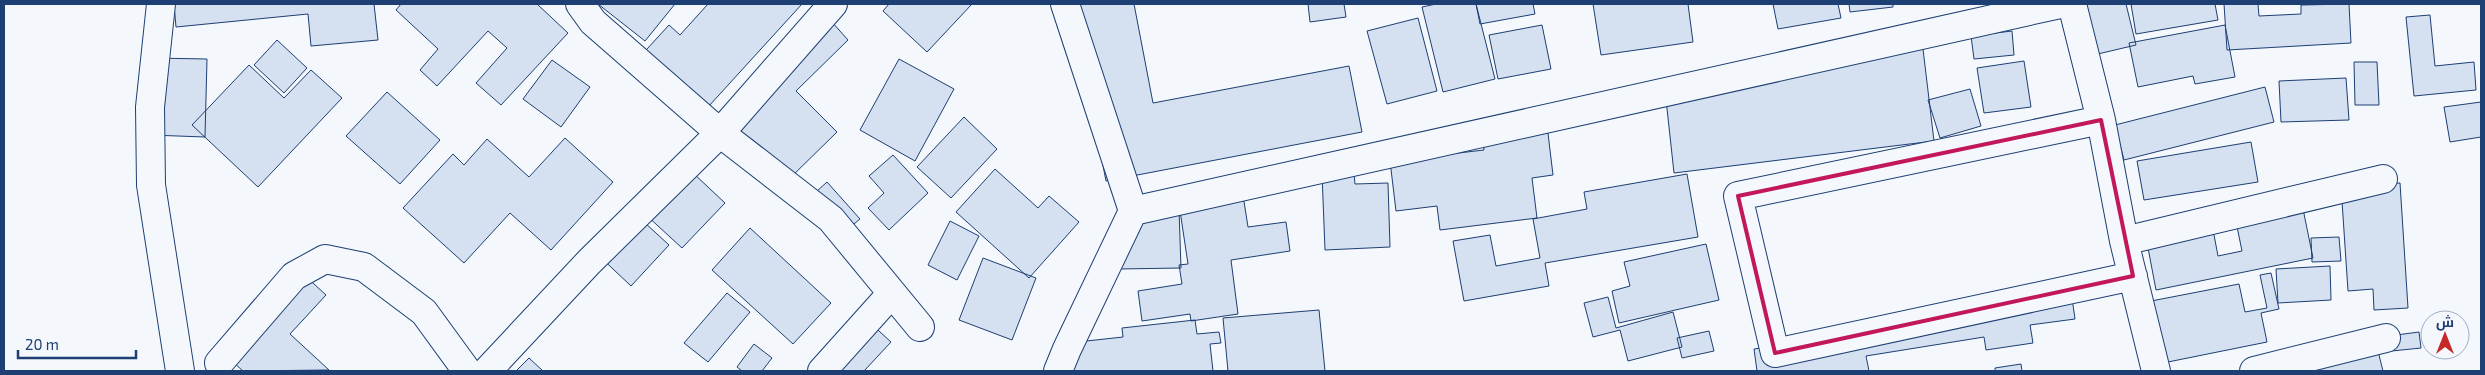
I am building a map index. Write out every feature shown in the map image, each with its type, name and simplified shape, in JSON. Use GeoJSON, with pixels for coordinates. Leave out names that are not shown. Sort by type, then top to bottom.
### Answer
{"type":"FeatureCollection","features":[{"type":"Feature","properties":{"kind":"street"},"geometry":{"type":"LineString","coordinates":[[161,4],[150,107],[152,185],[178,362],[224,367],[294,276],[325,259],[364,267],[424,312],[467,371]]}},
{"type":"Feature","properties":{"kind":"street"},"geometry":{"type":"LineString","coordinates":[[580,4],[593,22],[720,133],[831,219],[920,326]]}},
{"type":"Feature","properties":{"kind":"street"},"geometry":{"type":"LineString","coordinates":[[487,371],[589,262],[720,133],[833,4]]}},
{"type":"Feature","properties":{"kind":"street"},"geometry":{"type":"LineString","coordinates":[[1058,371],[1133,211],[1065,4]]}},
{"type":"Feature","properties":{"kind":"street"},"geometry":{"type":"LineString","coordinates":[[1133,211],[2060,4]]}},
{"type":"Feature","properties":{"kind":"street"},"geometry":{"type":"LineString","coordinates":[[2072,4],[2101,120],[2124,241],[2156,371]]}},
{"type":"Feature","properties":{"kind":"street"},"geometry":{"type":"LineString","coordinates":[[2101,120],[1738,196],[1775,353],[2133,276]]}},
{"type":"Feature","properties":{"kind":"street"},"geometry":{"type":"LineString","coordinates":[[2124,241],[2383,179]]}},
{"type":"Feature","properties":{"kind":"street"},"geometry":{"type":"LineString","coordinates":[[822,371],[892,293]]}},
{"type":"Feature","properties":{"kind":"street"},"geometry":{"type":"LineString","coordinates":[[2254,371],[2386,338]]}},
{"type":"Feature","properties":{"kind":"highlighted area"},"geometry":{"type":"Polygon","coordinates":[[[2101,120],[2133,276],[1775,353],[1738,196],[2101,120]]]}},
{"type":"Feature","properties":{"kind":"building"},"geometry":{"type":"Polygon","coordinates":[[[174,4],[374,4],[378,40],[311,46],[308,14],[176,27],[174,4]]]}},
{"type":"Feature","properties":{"kind":"building"},"geometry":{"type":"Polygon","coordinates":[[[401,4],[537,4],[568,33],[501,105],[476,83],[507,48],[488,31],[437,86],[420,70],[438,49],[396,10],[401,4]]]}},
{"type":"Feature","properties":{"kind":"building"},"geometry":{"type":"Polygon","coordinates":[[[598,4],[675,4],[645,41],[598,4]]]}},
{"type":"Feature","properties":{"kind":"building"},"geometry":{"type":"Polygon","coordinates":[[[708,4],[802,4],[698,118],[636,61],[669,25],[680,35],[708,4]]]}},
{"type":"Feature","properties":{"kind":"building"},"geometry":{"type":"Polygon","coordinates":[[[889,4],[972,4],[927,52],[883,11],[889,4]]]}},
{"type":"Feature","properties":{"kind":"building"},"geometry":{"type":"Polygon","coordinates":[[[1072,4],[1134,4],[1153,103],[1349,66],[1362,132],[1106,181],[1072,4]]]}},
{"type":"Feature","properties":{"kind":"building"},"geometry":{"type":"Polygon","coordinates":[[[1308,4],[1344,4],[1346,17],[1310,22],[1308,4]]]}},
{"type":"Feature","properties":{"kind":"building"},"geometry":{"type":"Polygon","coordinates":[[[1436,4],[1476,4],[1495,79],[1443,92],[1422,7],[1436,4]]]}},
{"type":"Feature","properties":{"kind":"building"},"geometry":{"type":"Polygon","coordinates":[[[1476,4],[1533,4],[1535,14],[1480,24],[1476,4]]]}},
{"type":"Feature","properties":{"kind":"building"},"geometry":{"type":"Polygon","coordinates":[[[1593,4],[1688,4],[1693,42],[1601,55],[1593,4]]]}},
{"type":"Feature","properties":{"kind":"building"},"geometry":{"type":"Polygon","coordinates":[[[1773,4],[1838,4],[1841,18],[1778,29],[1773,4]]]}},
{"type":"Feature","properties":{"kind":"building"},"geometry":{"type":"Polygon","coordinates":[[[1849,4],[1893,4],[1893,7],[1850,12],[1849,4]]]}},
{"type":"Feature","properties":{"kind":"building"},"geometry":{"type":"Polygon","coordinates":[[[2072,4],[2126,4],[2136,45],[2085,57],[2072,4]]]}},
{"type":"Feature","properties":{"kind":"building"},"geometry":{"type":"Polygon","coordinates":[[[2131,4],[2215,4],[2218,20],[2136,34],[2131,4]]]}},
{"type":"Feature","properties":{"kind":"building"},"geometry":{"type":"Polygon","coordinates":[[[2224,4],[2258,4],[2259,16],[2301,14],[2301,5],[2349,4],[2351,43],[2227,50],[2224,4]]]}},
{"type":"Feature","properties":{"kind":"building"},"geometry":{"type":"Polygon","coordinates":[[[2430,15],[2435,66],[2474,62],[2476,90],[2414,96],[2406,17],[2430,15]]]}},
{"type":"Feature","properties":{"kind":"building"},"geometry":{"type":"Polygon","coordinates":[[[1418,18],[1437,91],[1387,104],[1367,31],[1418,18]]]}},
{"type":"Feature","properties":{"kind":"building"},"geometry":{"type":"Polygon","coordinates":[[[831,21],[848,40],[796,91],[837,132],[786,182],[728,122],[831,21]]]}},
{"type":"Feature","properties":{"kind":"building"},"geometry":{"type":"Polygon","coordinates":[[[1542,25],[1551,69],[1498,79],[1489,35],[1542,25]]]}},
{"type":"Feature","properties":{"kind":"building"},"geometry":{"type":"Polygon","coordinates":[[[2225,25],[2235,77],[2195,84],[2193,76],[2138,87],[2129,43],[2225,25]]]}},
{"type":"Feature","properties":{"kind":"building"},"geometry":{"type":"Polygon","coordinates":[[[2012,31],[2014,55],[1974,59],[1971,36],[2012,31]]]}},
{"type":"Feature","properties":{"kind":"building"},"geometry":{"type":"Polygon","coordinates":[[[277,40],[307,68],[284,93],[254,65],[277,40]]]}},
{"type":"Feature","properties":{"kind":"building"},"geometry":{"type":"Polygon","coordinates":[[[1923,49],[1934,141],[1674,173],[1664,81],[1923,49]]]}},
{"type":"Feature","properties":{"kind":"building"},"geometry":{"type":"Polygon","coordinates":[[[153,58],[207,59],[205,137],[150,135],[153,58]]]}},
{"type":"Feature","properties":{"kind":"building"},"geometry":{"type":"Polygon","coordinates":[[[899,59],[954,89],[915,161],[860,130],[899,59]]]}},
{"type":"Feature","properties":{"kind":"building"},"geometry":{"type":"Polygon","coordinates":[[[552,60],[590,87],[561,127],[523,99],[552,60]]]}},
{"type":"Feature","properties":{"kind":"building"},"geometry":{"type":"Polygon","coordinates":[[[2024,61],[2031,107],[1984,113],[1977,68],[2024,61]]]}},
{"type":"Feature","properties":{"kind":"building"},"geometry":{"type":"Polygon","coordinates":[[[2354,62],[2377,62],[2379,105],[2355,105],[2354,62]]]}},
{"type":"Feature","properties":{"kind":"building"},"geometry":{"type":"Polygon","coordinates":[[[249,65],[284,98],[311,70],[342,98],[258,187],[192,125],[249,65]]]}},
{"type":"Feature","properties":{"kind":"building"},"geometry":{"type":"Polygon","coordinates":[[[2346,78],[2349,120],[2281,122],[2279,81],[2346,78]]]}},
{"type":"Feature","properties":{"kind":"building"},"geometry":{"type":"Polygon","coordinates":[[[2265,87],[2274,122],[2124,160],[2115,125],[2265,87]]]}},
{"type":"Feature","properties":{"kind":"building"},"geometry":{"type":"Polygon","coordinates":[[[1970,89],[1981,126],[1940,138],[1928,100],[1970,89]]]}},
{"type":"Feature","properties":{"kind":"building"},"geometry":{"type":"Polygon","coordinates":[[[387,92],[440,140],[400,184],[346,136],[387,92]]]}},
{"type":"Feature","properties":{"kind":"building"},"geometry":{"type":"Polygon","coordinates":[[[2481,102],[2481,137],[2450,142],[2444,107],[2481,102]]]}},
{"type":"Feature","properties":{"kind":"building"},"geometry":{"type":"Polygon","coordinates":[[[964,117],[997,149],[951,198],[917,167],[964,117]]]}},
{"type":"Feature","properties":{"kind":"building"},"geometry":{"type":"Polygon","coordinates":[[[1547,125],[1553,175],[1532,178],[1537,218],[1440,230],[1437,206],[1396,211],[1390,161],[1484,150],[1482,133],[1547,125]]]}},
{"type":"Feature","properties":{"kind":"building"},"geometry":{"type":"Polygon","coordinates":[[[565,138],[613,182],[551,250],[510,213],[464,263],[403,208],[453,154],[464,165],[487,139],[529,177],[565,138]]]}},
{"type":"Feature","properties":{"kind":"building"},"geometry":{"type":"Polygon","coordinates":[[[2251,142],[2258,182],[2144,200],[2137,161],[2251,142]]]}},
{"type":"Feature","properties":{"kind":"building"},"geometry":{"type":"Polygon","coordinates":[[[893,155],[928,193],[889,230],[868,208],[884,193],[869,176],[893,155]]]}},
{"type":"Feature","properties":{"kind":"building"},"geometry":{"type":"Polygon","coordinates":[[[676,157],[725,203],[682,248],[633,203],[676,157]]]}},
{"type":"Feature","properties":{"kind":"building"},"geometry":{"type":"Polygon","coordinates":[[[995,169],[1038,208],[1049,196],[1079,222],[1029,278],[956,212],[995,169]]]}},
{"type":"Feature","properties":{"kind":"building"},"geometry":{"type":"Polygon","coordinates":[[[1354,173],[1355,184],[1388,183],[1390,247],[1325,250],[1322,174],[1354,173]]]}},
{"type":"Feature","properties":{"kind":"building"},"geometry":{"type":"Polygon","coordinates":[[[1687,174],[1698,237],[1545,263],[1549,286],[1464,301],[1453,241],[1490,235],[1496,266],[1540,258],[1533,219],[1587,209],[1584,192],[1687,174]]]}},
{"type":"Feature","properties":{"kind":"building"},"geometry":{"type":"Polygon","coordinates":[[[827,182],[860,219],[838,237],[806,201],[827,182]]]}},
{"type":"Feature","properties":{"kind":"building"},"geometry":{"type":"Polygon","coordinates":[[[2400,183],[2408,308],[2374,310],[2373,289],[2348,291],[2341,186],[2400,183]]]}},
{"type":"Feature","properties":{"kind":"building"},"geometry":{"type":"Polygon","coordinates":[[[1243,195],[1248,227],[1286,222],[1290,251],[1231,260],[1238,314],[1191,321],[1190,314],[1142,321],[1138,291],[1182,284],[1179,265],[1188,264],[1179,204],[1243,195]]]}},
{"type":"Feature","properties":{"kind":"building"},"geometry":{"type":"Polygon","coordinates":[[[2301,199],[2313,258],[2156,290],[2145,232],[2211,219],[2218,256],[2242,251],[2234,212],[2301,199]]]}},
{"type":"Feature","properties":{"kind":"building"},"geometry":{"type":"Polygon","coordinates":[[[1179,209],[1181,268],[1117,269],[1128,210],[1179,209]]]}},
{"type":"Feature","properties":{"kind":"building"},"geometry":{"type":"Polygon","coordinates":[[[632,211],[669,245],[631,286],[595,252],[632,211]]]}},
{"type":"Feature","properties":{"kind":"building"},"geometry":{"type":"Polygon","coordinates":[[[950,221],[979,236],[957,280],[928,265],[950,221]]]}},
{"type":"Feature","properties":{"kind":"building"},"geometry":{"type":"Polygon","coordinates":[[[750,228],[831,303],[793,344],[712,270],[750,228]]]}},
{"type":"Feature","properties":{"kind":"building"},"geometry":{"type":"Polygon","coordinates":[[[2339,237],[2341,261],[2312,262],[2311,238],[2339,237]]]}},
{"type":"Feature","properties":{"kind":"building"},"geometry":{"type":"Polygon","coordinates":[[[1706,244],[1719,300],[1619,323],[1612,291],[1630,286],[1624,262],[1706,244]]]}},
{"type":"Feature","properties":{"kind":"building"},"geometry":{"type":"Polygon","coordinates":[[[983,258],[1036,278],[1012,340],[959,320],[983,258]]]}},
{"type":"Feature","properties":{"kind":"building"},"geometry":{"type":"Polygon","coordinates":[[[2330,266],[2331,300],[2278,303],[2276,269],[2330,266]]]}},
{"type":"Feature","properties":{"kind":"building"},"geometry":{"type":"Polygon","coordinates":[[[301,272],[326,295],[290,334],[329,370],[243,371],[225,355],[301,272]]]}},
{"type":"Feature","properties":{"kind":"building"},"geometry":{"type":"Polygon","coordinates":[[[2271,273],[2279,309],[2261,313],[2267,342],[2158,364],[2146,302],[2239,284],[2245,312],[2267,308],[2260,275],[2271,273]]]}},
{"type":"Feature","properties":{"kind":"building"},"geometry":{"type":"Polygon","coordinates":[[[727,293],[750,312],[708,362],[684,343],[727,293]]]}},
{"type":"Feature","properties":{"kind":"building"},"geometry":{"type":"Polygon","coordinates":[[[1608,297],[1616,328],[1673,312],[1682,347],[1628,361],[1620,330],[1593,337],[1584,303],[1608,297]]]}},
{"type":"Feature","properties":{"kind":"building"},"geometry":{"type":"Polygon","coordinates":[[[2072,298],[2075,319],[2030,325],[2033,343],[1986,350],[1984,337],[1866,356],[1869,371],[1757,371],[1754,349],[2072,298]]]}},
{"type":"Feature","properties":{"kind":"building"},"geometry":{"type":"Polygon","coordinates":[[[1319,310],[1325,371],[1228,371],[1223,318],[1319,310]]]}},
{"type":"Feature","properties":{"kind":"building"},"geometry":{"type":"Polygon","coordinates":[[[867,320],[891,342],[864,371],[818,371],[867,320]]]}},
{"type":"Feature","properties":{"kind":"building"},"geometry":{"type":"Polygon","coordinates":[[[1195,320],[1197,334],[1219,332],[1221,343],[1210,344],[1213,371],[1072,371],[1068,343],[1123,337],[1122,328],[1195,320]]]}},
{"type":"Feature","properties":{"kind":"building"},"geometry":{"type":"Polygon","coordinates":[[[1709,331],[1714,351],[1682,358],[1677,338],[1709,331]]]}},
{"type":"Feature","properties":{"kind":"building"},"geometry":{"type":"Polygon","coordinates":[[[2419,332],[2420,348],[2382,352],[2381,337],[2419,332]]]}},
{"type":"Feature","properties":{"kind":"building"},"geometry":{"type":"Polygon","coordinates":[[[2376,343],[2383,371],[2296,371],[2376,343]]]}},
{"type":"Feature","properties":{"kind":"building"},"geometry":{"type":"Polygon","coordinates":[[[754,344],[772,358],[762,371],[742,371],[737,367],[754,344]]]}},
{"type":"Feature","properties":{"kind":"building"},"geometry":{"type":"Polygon","coordinates":[[[529,358],[543,371],[516,371],[529,358]]]}},
{"type":"Feature","properties":{"kind":"building"},"geometry":{"type":"Polygon","coordinates":[[[2021,364],[2022,371],[1995,371],[1995,368],[2021,364]]]}}]}
